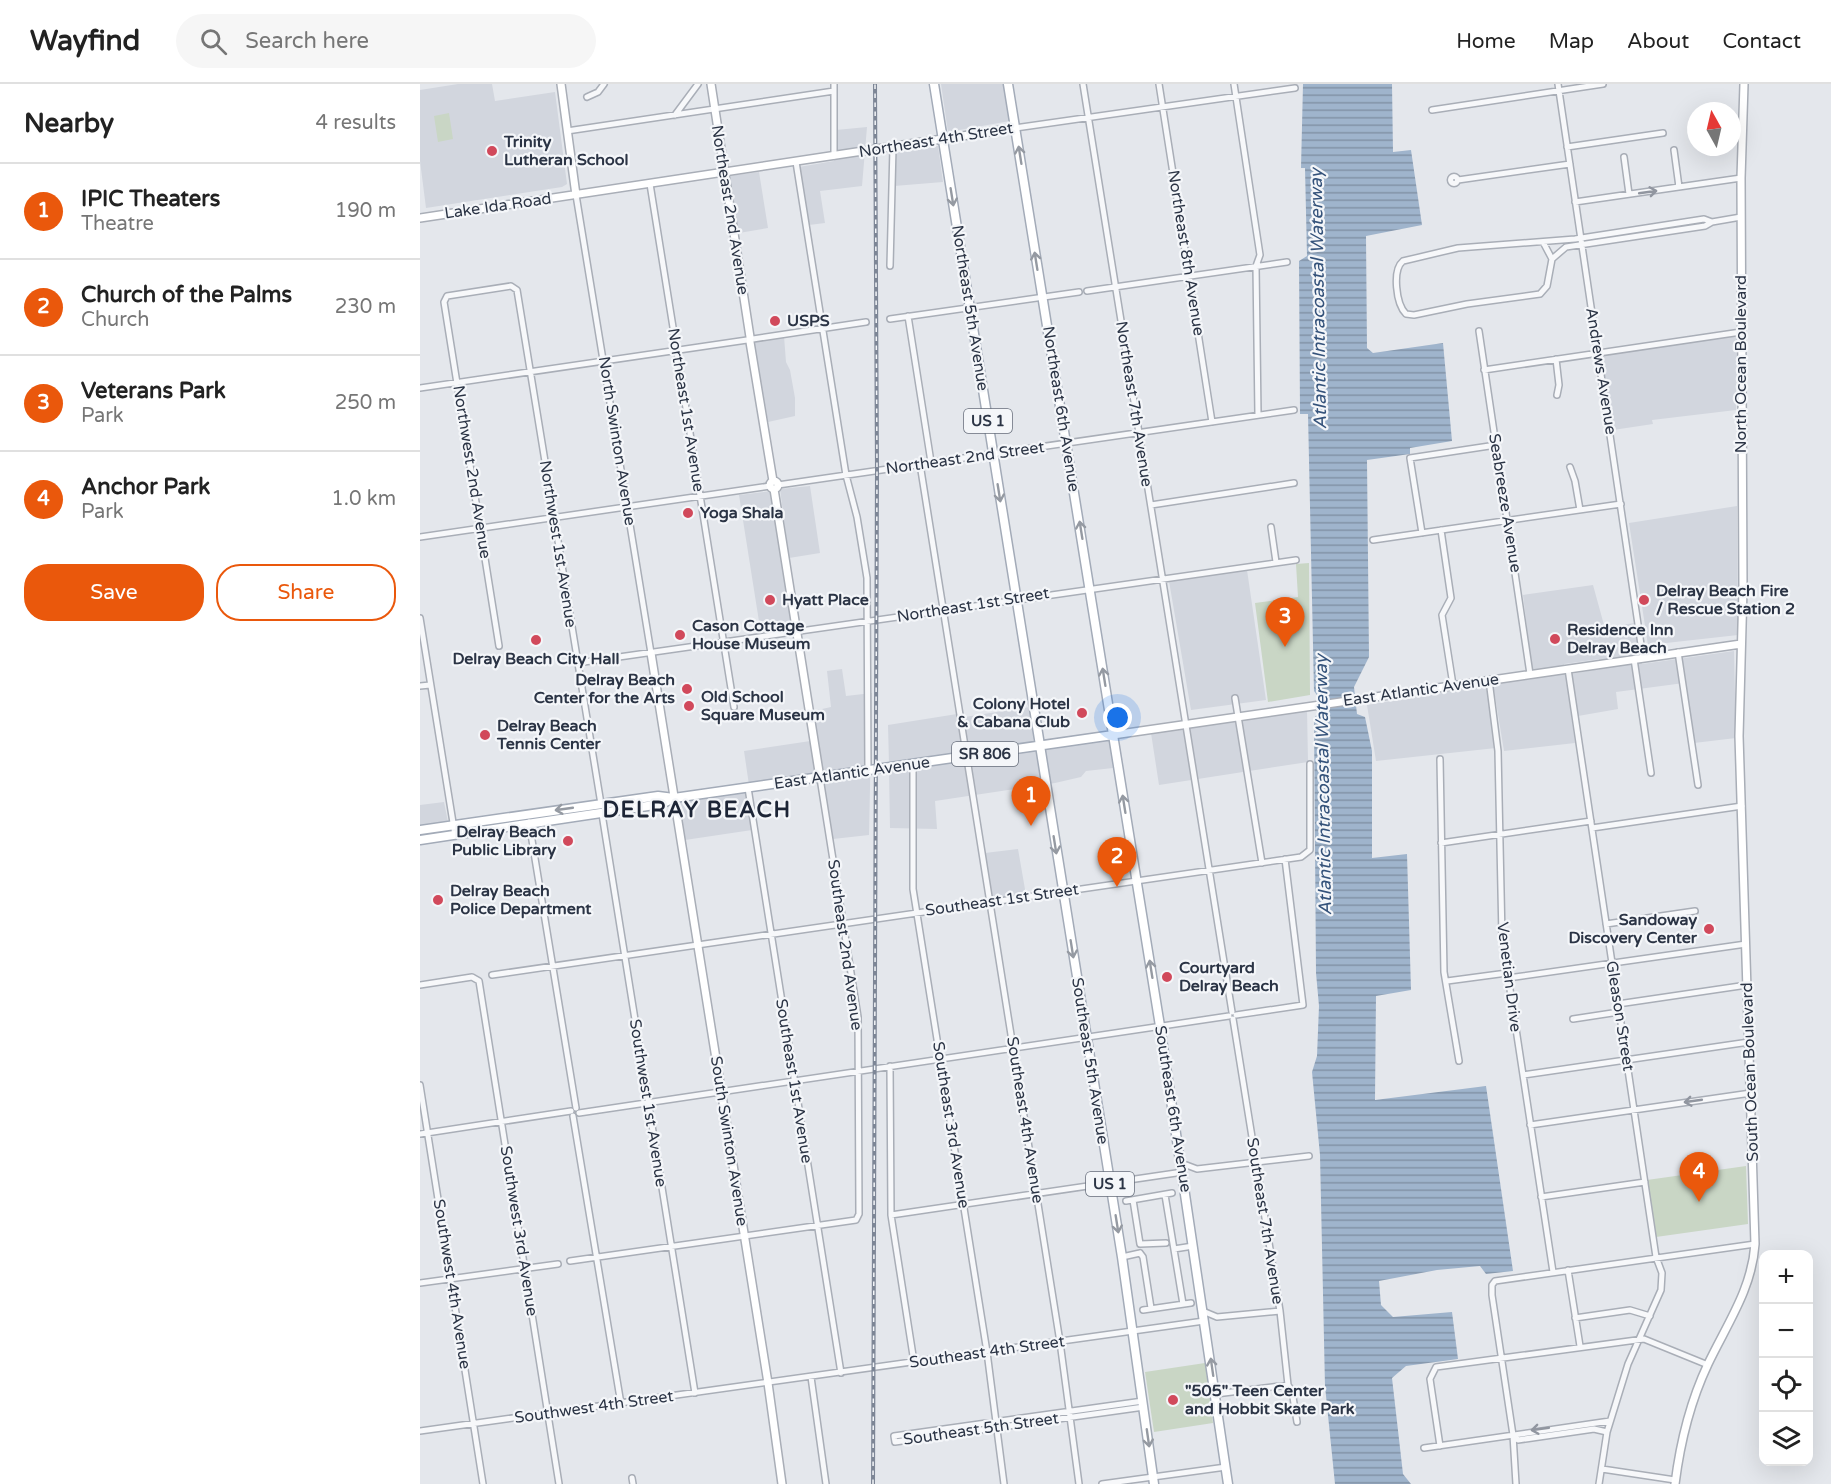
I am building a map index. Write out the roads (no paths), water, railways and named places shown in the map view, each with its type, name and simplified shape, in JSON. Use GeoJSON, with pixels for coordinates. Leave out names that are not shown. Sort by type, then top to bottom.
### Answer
{"type":"FeatureCollection","features":[{"type":"Feature","properties":{"kind":"main road","name":"Northeast 5th Avenue"},"geometry":{"type":"LineString","coordinates":[[934,84],[1039,746]]}},
{"type":"Feature","properties":{"kind":"main road","name":"Northeast 6th Avenue"},"geometry":{"type":"LineString","coordinates":[[1008,84],[1113,735]]}},
{"type":"Feature","properties":{"kind":"main road","name":"East Atlantic Avenue"},"geometry":{"type":"LineString","coordinates":[[674,798],[1113,735]]}},
{"type":"Feature","properties":{"kind":"main road","name":"Southeast 6th Avenue"},"geometry":{"type":"LineString","coordinates":[[1113,735],[1205,1316],[1228,1484]]}},
{"type":"Feature","properties":{"kind":"main road","name":"Southeast 5th Avenue"},"geometry":{"type":"LineString","coordinates":[[1039,746],[1134,1331],[1154,1480]]}},
{"type":"Feature","properties":{"kind":"main road","name":"SR 806"},"geometry":{"type":"LineString","coordinates":[[420,830],[591,815],[614,803],[658,796],[674,798]]}},
{"type":"Feature","properties":{"kind":"main road","name":"SR 806"},"geometry":{"type":"LineString","coordinates":[[420,840],[529,819],[601,809],[662,804],[674,798]]}},
{"type":"Feature","properties":{"kind":"street","name":"North Swinton Avenue"},"geometry":{"type":"LineString","coordinates":[[561,84],[576,195],[674,798]]}},
{"type":"Feature","properties":{"kind":"street"},"geometry":{"type":"LineString","coordinates":[[587,97],[598,92],[604,84]]}},
{"type":"Feature","properties":{"kind":"street"},"geometry":{"type":"LineString","coordinates":[[675,115],[698,84]]}},
{"type":"Feature","properties":{"kind":"street","name":"Northeast 2nd Avenue"},"geometry":{"type":"LineString","coordinates":[[711,84],[723,173],[820,778]]}},
{"type":"Feature","properties":{"kind":"street","name":"Northeast 7th Avenue"},"geometry":{"type":"LineString","coordinates":[[1083,84],[1185,724]]}},
{"type":"Feature","properties":{"kind":"street","name":"Northeast 8th Avenue"},"geometry":{"type":"LineString","coordinates":[[1159,84],[1212,422]]}},
{"type":"Feature","properties":{"kind":"street"},"geometry":{"type":"LineString","coordinates":[[1234,84],[1260,251],[1256,266],[1258,415]]}},
{"type":"Feature","properties":{"kind":"street"},"geometry":{"type":"LineString","coordinates":[[1269,84],[1270,91]]}},
{"type":"Feature","properties":{"kind":"street"},"geometry":{"type":"LineString","coordinates":[[1432,110],[1558,87],[1603,84]]}},
{"type":"Feature","properties":{"kind":"street","name":"North Ocean Boulevard"},"geometry":{"type":"LineString","coordinates":[[1741,644],[1743,84]]}},
{"type":"Feature","properties":{"kind":"street"},"geometry":{"type":"LineString","coordinates":[[567,131],[714,109],[834,87],[834,156]]}},
{"type":"Feature","properties":{"kind":"street","name":"Andrews Avenue"},"geometry":{"type":"LineString","coordinates":[[1558,87],[1643,658]]}},
{"type":"Feature","properties":{"kind":"street","name":"Northeast 4th Street"},"geometry":{"type":"LineString","coordinates":[[576,195],[1295,88]]}},
{"type":"Feature","properties":{"kind":"street"},"geometry":{"type":"LineString","coordinates":[[1567,147],[1663,133]]}},
{"type":"Feature","properties":{"kind":"street"},"geometry":{"type":"LineString","coordinates":[[890,266],[893,147]]}},
{"type":"Feature","properties":{"kind":"street"},"geometry":{"type":"LineString","coordinates":[[1674,150],[1679,187]]}},
{"type":"Feature","properties":{"kind":"street"},"geometry":{"type":"LineString","coordinates":[[1624,157],[1629,194]]}},
{"type":"Feature","properties":{"kind":"street"},"geometry":{"type":"LineString","coordinates":[[796,162],[846,475],[857,517],[867,578],[868,771]]}},
{"type":"Feature","properties":{"kind":"street"},"geometry":{"type":"LineString","coordinates":[[1458,180],[1570,164]]}},
{"type":"Feature","properties":{"kind":"street"},"geometry":{"type":"LineString","coordinates":[[1575,202],[1741,178]]}},
{"type":"Feature","properties":{"kind":"street","name":"Northeast 1st Avenue"},"geometry":{"type":"LineString","coordinates":[[650,184],[734,707]]}},
{"type":"Feature","properties":{"kind":"street","name":"Lake Ida Road"},"geometry":{"type":"LineString","coordinates":[[420,218],[576,195]]}},
{"type":"Feature","properties":{"kind":"street"},"geometry":{"type":"LineString","coordinates":[[1581,241],[1566,247],[1552,259],[1546,286],[1536,296],[1467,304],[1414,315],[1406,314],[1402,310],[1397,277],[1398,265],[1403,261],[1482,245],[1581,241],[1704,219],[1712,222],[1741,217]]}},
{"type":"Feature","properties":{"kind":"street"},"geometry":{"type":"LineString","coordinates":[[1543,242],[1552,259]]}},
{"type":"Feature","properties":{"kind":"street"},"geometry":{"type":"LineString","coordinates":[[1087,291],[1287,262]]}},
{"type":"Feature","properties":{"kind":"street","name":"Northwest 1st Avenue"},"geometry":{"type":"LineString","coordinates":[[444,299],[511,286],[517,290],[601,809]]}},
{"type":"Feature","properties":{"kind":"street"},"geometry":{"type":"LineString","coordinates":[[890,319],[1079,292]]}},
{"type":"Feature","properties":{"kind":"street","name":"Northwest 2nd Avenue"},"geometry":{"type":"LineString","coordinates":[[444,299],[500,646]]}},
{"type":"Feature","properties":{"kind":"street"},"geometry":{"type":"LineString","coordinates":[[908,316],[931,462]]}},
{"type":"Feature","properties":{"kind":"street"},"geometry":{"type":"LineString","coordinates":[[420,388],[866,322]]}},
{"type":"Feature","properties":{"kind":"street","name":"Seabreeze Avenue"},"geometry":{"type":"LineString","coordinates":[[1479,331],[1530,674]]}},
{"type":"Feature","properties":{"kind":"street"},"geometry":{"type":"LineString","coordinates":[[1484,370],[1741,332]]}},
{"type":"Feature","properties":{"kind":"street"},"geometry":{"type":"LineString","coordinates":[[1556,359],[1559,385],[1557,395]]}},
{"type":"Feature","properties":{"kind":"street","name":"Northeast 2nd Street"},"geometry":{"type":"LineString","coordinates":[[420,537],[1294,410]]}},
{"type":"Feature","properties":{"kind":"street"},"geometry":{"type":"LineString","coordinates":[[1422,533],[1410,458],[1496,445]]}},
{"type":"Feature","properties":{"kind":"street","name":"Southeast 4th Avenue"},"geometry":{"type":"LineString","coordinates":[[920,464],[1060,1342],[1079,1484]]}},
{"type":"Feature","properties":{"kind":"street"},"geometry":{"type":"LineString","coordinates":[[1570,467],[1580,510]]}},
{"type":"Feature","properties":{"kind":"street"},"geometry":{"type":"LineString","coordinates":[[1151,506],[1294,483]]}},
{"type":"Feature","properties":{"kind":"street"},"geometry":{"type":"LineString","coordinates":[[1373,540],[1621,504]]}},
{"type":"Feature","properties":{"kind":"street"},"geometry":{"type":"LineString","coordinates":[[1271,527],[1275,562]]}},
{"type":"Feature","properties":{"kind":"street"},"geometry":{"type":"LineString","coordinates":[[1441,530],[1451,597],[1442,615],[1453,685]]}},
{"type":"Feature","properties":{"kind":"street","name":"Northeast 1st Street"},"geometry":{"type":"LineString","coordinates":[[577,663],[1016,598],[1296,560]]}},
{"type":"Feature","properties":{"kind":"street"},"geometry":{"type":"LineString","coordinates":[[420,618],[455,835]]}},
{"type":"Feature","properties":{"kind":"street","name":"East Atlantic Avenue"},"geometry":{"type":"LineString","coordinates":[[1113,735],[1741,644]]}},
{"type":"Feature","properties":{"kind":"street","name":"South Ocean Boulevard"},"geometry":{"type":"LineString","coordinates":[[1675,1482],[1689,1418],[1708,1365],[1742,1299],[1752,1273],[1755,1244],[1739,736],[1741,644]]}},
{"type":"Feature","properties":{"kind":"street"},"geometry":{"type":"LineString","coordinates":[[1678,652],[1698,785]]}},
{"type":"Feature","properties":{"kind":"street"},"geometry":{"type":"LineString","coordinates":[[1634,659],[1651,773]]}},
{"type":"Feature","properties":{"kind":"street","name":"Gleason Street"},"geometry":{"type":"LineString","coordinates":[[1568,669],[1656,1257],[1662,1273],[1662,1284],[1633,1353],[1610,1421],[1599,1484]]}},
{"type":"Feature","properties":{"kind":"street","name":"Venetian Drive"},"geometry":{"type":"LineString","coordinates":[[1489,680],[1498,751],[1501,928],[1552,1272]]}},
{"type":"Feature","properties":{"kind":"street"},"geometry":{"type":"LineString","coordinates":[[420,686],[430,685]]}},
{"type":"Feature","properties":{"kind":"street"},"geometry":{"type":"LineString","coordinates":[[1235,698],[1262,863]]}},
{"type":"Feature","properties":{"kind":"street","name":"Southeast 7th Avenue"},"geometry":{"type":"LineString","coordinates":[[1185,724],[1280,1311],[1288,1385],[1292,1391],[1297,1422]]}},
{"type":"Feature","properties":{"kind":"street"},"geometry":{"type":"LineString","coordinates":[[1440,759],[1444,972],[1460,1061]]}},
{"type":"Feature","properties":{"kind":"street","name":"Southeast 3rd Avenue"},"geometry":{"type":"LineString","coordinates":[[914,764],[913,889],[987,1352],[1004,1484]]}},
{"type":"Feature","properties":{"kind":"street","name":"Southeast 1st Street"},"geometry":{"type":"LineString","coordinates":[[492,975],[1306,855],[1310,850],[1310,764]]}},
{"type":"Feature","properties":{"kind":"street","name":"Southeast 2nd Avenue"},"geometry":{"type":"LineString","coordinates":[[818,1226],[856,1220],[859,1214],[860,1070],[858,1017],[820,778]]}},
{"type":"Feature","properties":{"kind":"street","name":"Southeast 1st Avenue"},"geometry":{"type":"LineString","coordinates":[[748,788],[841,1373]]}},
{"type":"Feature","properties":{"kind":"street","name":"South Swinton Avenue"},"geometry":{"type":"LineString","coordinates":[[674,798],[745,1236],[782,1484]]}},
{"type":"Feature","properties":{"kind":"street"},"geometry":{"type":"LineString","coordinates":[[1592,828],[1742,806]]}},
{"type":"Feature","properties":{"kind":"street","name":"Southwest 1st Avenue"},"geometry":{"type":"LineString","coordinates":[[601,809],[695,1393]]}},
{"type":"Feature","properties":{"kind":"street"},"geometry":{"type":"LineString","coordinates":[[529,819],[621,1404]]}},
{"type":"Feature","properties":{"kind":"street"},"geometry":{"type":"LineString","coordinates":[[1441,843],[1591,821]]}},
{"type":"Feature","properties":{"kind":"street"},"geometry":{"type":"LineString","coordinates":[[420,1134],[1303,1005],[1285,859]]}},
{"type":"Feature","properties":{"kind":"street"},"geometry":{"type":"LineString","coordinates":[[1606,924],[1695,910]]}},
{"type":"Feature","properties":{"kind":"street"},"geometry":{"type":"LineString","coordinates":[[1447,981],[1507,976],[1746,944]]}},
{"type":"Feature","properties":{"kind":"street","name":"Southwest 3rd Avenue"},"geometry":{"type":"LineString","coordinates":[[420,985],[477,978],[559,1484]]}},
{"type":"Feature","properties":{"kind":"street"},"geometry":{"type":"LineString","coordinates":[[1618,1004],[1747,985]]}},
{"type":"Feature","properties":{"kind":"street"},"geometry":{"type":"LineString","coordinates":[[1573,1019],[1619,1012]]}},
{"type":"Feature","properties":{"kind":"street"},"geometry":{"type":"LineString","coordinates":[[1522,1075],[1749,1042]]}},
{"type":"Feature","properties":{"kind":"street"},"geometry":{"type":"LineString","coordinates":[[890,1066],[891,1215],[914,1362]]}},
{"type":"Feature","properties":{"kind":"street","name":"Southwest 4th Avenue"},"geometry":{"type":"LineString","coordinates":[[420,1085],[483,1484]]}},
{"type":"Feature","properties":{"kind":"street"},"geometry":{"type":"LineString","coordinates":[[1530,1125],[1751,1093]]}},
{"type":"Feature","properties":{"kind":"street"},"geometry":{"type":"LineString","coordinates":[[891,1215],[1037,1195],[1182,1168],[1193,1169],[1309,1156]]}},
{"type":"Feature","properties":{"kind":"street"},"geometry":{"type":"LineString","coordinates":[[1541,1197],[1645,1182]]}},
{"type":"Feature","properties":{"kind":"street"},"geometry":{"type":"LineString","coordinates":[[1166,1243],[1144,1246],[1140,1244],[1130,1200],[1172,1194]]}},
{"type":"Feature","properties":{"kind":"street"},"geometry":{"type":"LineString","coordinates":[[1165,1195],[1183,1304]]}},
{"type":"Feature","properties":{"kind":"street"},"geometry":{"type":"LineString","coordinates":[[570,1261],[818,1226]]}},
{"type":"Feature","properties":{"kind":"street"},"geometry":{"type":"LineString","coordinates":[[1516,1484],[1513,1435],[1492,1285],[1496,1281],[1552,1272],[1755,1244]]}},
{"type":"Feature","properties":{"kind":"street"},"geometry":{"type":"LineString","coordinates":[[1122,1257],[1140,1253],[1144,1246]]}},
{"type":"Feature","properties":{"kind":"street"},"geometry":{"type":"LineString","coordinates":[[1174,1249],[1194,1246]]}},
{"type":"Feature","properties":{"kind":"street"},"geometry":{"type":"LineString","coordinates":[[1140,1253],[1143,1257],[1151,1308]]}},
{"type":"Feature","properties":{"kind":"street"},"geometry":{"type":"LineString","coordinates":[[420,1283],[558,1264]]}},
{"type":"Feature","properties":{"kind":"street"},"geometry":{"type":"LineString","coordinates":[[1568,1270],[1580,1346]]}},
{"type":"Feature","properties":{"kind":"street"},"geometry":{"type":"LineString","coordinates":[[1143,1310],[1191,1303]]}},
{"type":"Feature","properties":{"kind":"street"},"geometry":{"type":"LineString","coordinates":[[1575,1318],[1630,1310],[1650,1316]]}},
{"type":"Feature","properties":{"kind":"street","name":"Southeast 4th Street"},"geometry":{"type":"LineString","coordinates":[[768,1383],[1134,1331],[1205,1316],[1280,1311]]}},
{"type":"Feature","properties":{"kind":"street"},"geometry":{"type":"LineString","coordinates":[[1644,1328],[1652,1341]]}},
{"type":"Feature","properties":{"kind":"street"},"geometry":{"type":"LineString","coordinates":[[1440,1446],[1430,1379],[1436,1367],[1638,1340],[1652,1341],[1708,1365]]}},
{"type":"Feature","properties":{"kind":"street"},"geometry":{"type":"LineString","coordinates":[[1624,1341],[1633,1353]]}},
{"type":"Feature","properties":{"kind":"street"},"geometry":{"type":"LineString","coordinates":[[811,1377],[826,1484]]}},
{"type":"Feature","properties":{"kind":"street","name":"Southwest 4th Street"},"geometry":{"type":"LineString","coordinates":[[420,1431],[768,1383]]}},
{"type":"Feature","properties":{"kind":"street"},"geometry":{"type":"LineString","coordinates":[[1216,1394],[1288,1385]]}},
{"type":"Feature","properties":{"kind":"street","name":"Southeast 5th Street"},"geometry":{"type":"LineString","coordinates":[[997,1424],[895,1442],[894,1436],[1144,1404]]}},
{"type":"Feature","properties":{"kind":"street"},"geometry":{"type":"LineString","coordinates":[[1424,1448],[1610,1421]]}},
{"type":"Feature","properties":{"kind":"street"},"geometry":{"type":"LineString","coordinates":[[1513,1435],[1518,1440],[1594,1429],[1607,1432]]}},
{"type":"Feature","properties":{"kind":"street"},"geometry":{"type":"LineString","coordinates":[[1102,1484],[1154,1480],[1226,1467]]}},
{"type":"Feature","properties":{"kind":"street"},"geometry":{"type":"LineString","coordinates":[[1602,1469],[1675,1482]]}},
{"type":"Feature","properties":{"kind":"water","name":"Atlantic Intracoastal Waterway"},"geometry":{"type":"Polygon","coordinates":[[[1303,84],[1392,84],[1393,152],[1411,150],[1422,225],[1366,236],[1367,348],[1373,353],[1443,343],[1452,441],[1410,448],[1410,454],[1367,460],[1369,657],[1354,687],[1357,714],[1365,717],[1372,751],[1372,858],[1407,854],[1411,990],[1376,996],[1375,1100],[1486,1086],[1513,1271],[1486,1274],[1480,1266],[1437,1270],[1379,1281],[1381,1305],[1393,1317],[1452,1312],[1458,1359],[1406,1366],[1392,1378],[1403,1474],[1411,1484],[1335,1484],[1325,1386],[1320,1155],[1312,1072],[1317,1056],[1319,1006],[1316,973],[1314,718],[1321,710],[1319,698],[1314,691],[1308,414],[1300,414],[1299,261],[1307,256],[1305,168],[1301,168],[1303,84]]]}},
{"type":"Feature","properties":{"kind":"railway"},"geometry":{"type":"LineString","coordinates":[[873,1484],[877,470],[875,84]]}},
{"type":"Feature","properties":{"kind":"place","name":"Trinity Lutheran School"},"geometry":{"type":"Point","coordinates":[492,151]}},
{"type":"Feature","properties":{"kind":"place","name":"USPS"},"geometry":{"type":"Point","coordinates":[775,321]}},
{"type":"Feature","properties":{"kind":"place","name":"Yoga Shala"},"geometry":{"type":"Point","coordinates":[688,513]}},
{"type":"Feature","properties":{"kind":"place","name":"Hyatt Place"},"geometry":{"type":"Point","coordinates":[770,600]}},
{"type":"Feature","properties":{"kind":"place","name":"Delray Beach Fire / Rescue Station 2"},"geometry":{"type":"Point","coordinates":[1644,600]}},
{"type":"Feature","properties":{"kind":"place","name":"Cason Cottage House Museum"},"geometry":{"type":"Point","coordinates":[680,635]}},
{"type":"Feature","properties":{"kind":"place","name":"Residence Inn Delray Beach"},"geometry":{"type":"Point","coordinates":[1555,639]}},
{"type":"Feature","properties":{"kind":"place","name":"Delray Beach City Hall"},"geometry":{"type":"Point","coordinates":[536,640]}},
{"type":"Feature","properties":{"kind":"place","name":"Veterans Park"},"geometry":{"type":"Point","coordinates":[1285,647]}},
{"type":"Feature","properties":{"kind":"place","name":"Delray Beach Center for the Arts"},"geometry":{"type":"Point","coordinates":[687,689]}},
{"type":"Feature","properties":{"kind":"place","name":"Old School Square Museum"},"geometry":{"type":"Point","coordinates":[689,706]}},
{"type":"Feature","properties":{"kind":"place","name":"Colony Hotel & Cabana Club"},"geometry":{"type":"Point","coordinates":[1082,713]}},
{"type":"Feature","properties":{"kind":"place","name":"Delray Beach Tennis Center"},"geometry":{"type":"Point","coordinates":[485,735]}},
{"type":"Feature","properties":{"kind":"place","name":"IPIC Theaters"},"geometry":{"type":"Point","coordinates":[1031,826]}},
{"type":"Feature","properties":{"kind":"place","name":"Delray Beach Public Library"},"geometry":{"type":"Point","coordinates":[568,841]}},
{"type":"Feature","properties":{"kind":"place","name":"Church of the Palms"},"geometry":{"type":"Point","coordinates":[1117,887]}},
{"type":"Feature","properties":{"kind":"place","name":"Delray Beach Police Department"},"geometry":{"type":"Point","coordinates":[438,900]}},
{"type":"Feature","properties":{"kind":"place","name":"Sandoway Discovery Center"},"geometry":{"type":"Point","coordinates":[1709,929]}},
{"type":"Feature","properties":{"kind":"place","name":"Courtyard Delray Beach"},"geometry":{"type":"Point","coordinates":[1167,977]}},
{"type":"Feature","properties":{"kind":"place","name":"Anchor Park"},"geometry":{"type":"Point","coordinates":[1699,1202]}},
{"type":"Feature","properties":{"kind":"place","name":"\"505\" Teen Center and Hobbit Skate Park"},"geometry":{"type":"Point","coordinates":[1173,1400]}},
{"type":"Feature","properties":{"kind":"district","name":"DELRAY BEACH"},"geometry":{"type":"Point","coordinates":[697,810]}}]}
